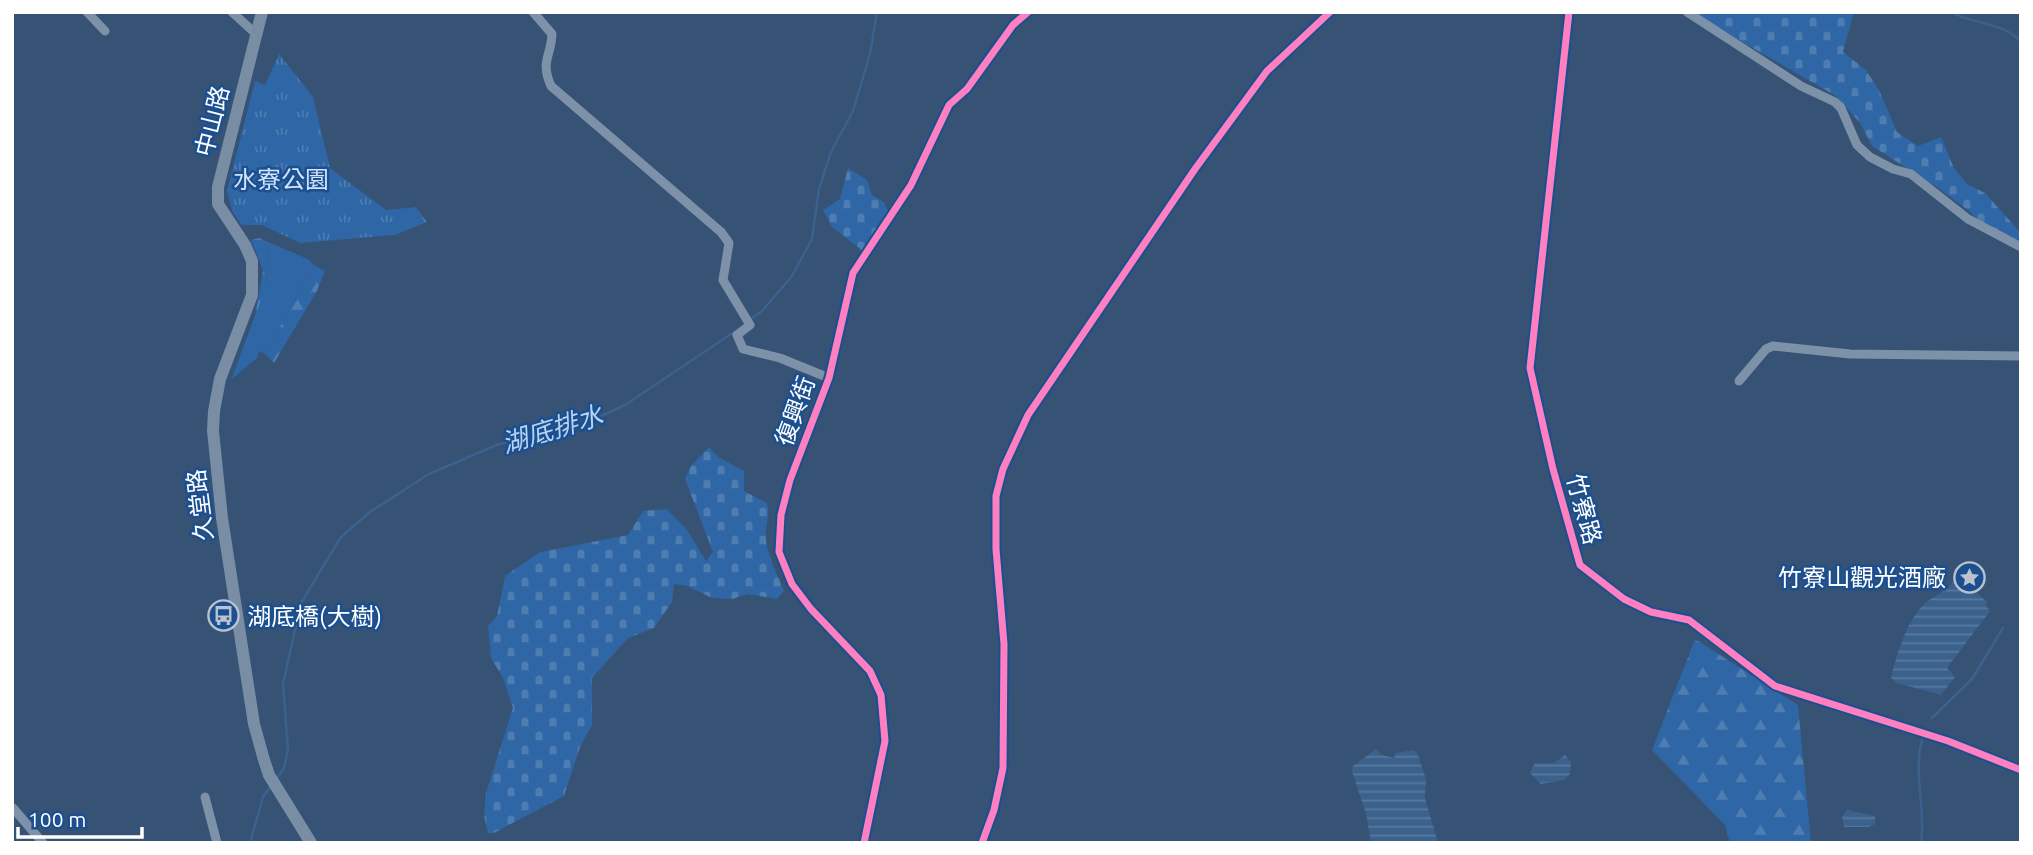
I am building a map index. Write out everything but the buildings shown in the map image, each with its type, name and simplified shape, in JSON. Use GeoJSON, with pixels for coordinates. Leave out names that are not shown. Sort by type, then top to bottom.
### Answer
{"type":"FeatureCollection","features":[{"type":"Feature","properties":{"kind":"street"},"geometry":{"type":"LineString","coordinates":[[87,12],[105,31]]}},
{"type":"Feature","properties":{"kind":"street"},"geometry":{"type":"LineString","coordinates":[[232,12],[256,34]]}},
{"type":"Feature","properties":{"kind":"street","name":"中山路"},"geometry":{"type":"LineString","coordinates":[[238,236],[218,204],[218,187],[262,12]]}},
{"type":"Feature","properties":{"kind":"street"},"geometry":{"type":"LineString","coordinates":[[533,12],[552,34],[545,60],[545,72],[551,86],[721,232],[729,243],[723,280],[750,325],[737,335],[743,349],[780,358],[829,378]]}},
{"type":"Feature","properties":{"kind":"street","name":"復興街"},"geometry":{"type":"LineString","coordinates":[[864,843],[885,741],[881,695],[870,671],[820,619],[792,584],[779,552],[781,515],[790,480],[829,378],[853,273],[911,185],[949,105],[967,89],[1013,26],[1028,12]]}},
{"type":"Feature","properties":{"kind":"street"},"geometry":{"type":"LineString","coordinates":[[982,843],[994,810],[1003,768],[1004,644],[996,496],[1003,469],[1028,415],[1195,169],[1267,71],[1330,12]]}},
{"type":"Feature","properties":{"kind":"street","name":"竹寮路"},"geometry":{"type":"LineString","coordinates":[[1569,12],[1530,368],[1553,469],[1580,565],[1624,599],[1651,612],[1689,620],[1775,686],[1948,741],[2021,770]]}},
{"type":"Feature","properties":{"kind":"street"},"geometry":{"type":"LineString","coordinates":[[1687,12],[1801,86],[1835,102],[1842,108],[1857,145],[1870,157],[1911,174],[1968,219],[2021,247]]}},
{"type":"Feature","properties":{"kind":"street","name":"久堂路"},"geometry":{"type":"LineString","coordinates":[[238,236],[252,261],[252,296],[220,379],[213,430],[254,724],[269,775],[311,843]]}},
{"type":"Feature","properties":{"kind":"street"},"geometry":{"type":"LineString","coordinates":[[1739,381],[1766,349],[1773,346],[1850,354],[2021,356]]}},
{"type":"Feature","properties":{"kind":"street"},"geometry":{"type":"LineString","coordinates":[[205,797],[216,843]]}},
{"type":"Feature","properties":{"kind":"street"},"geometry":{"type":"LineString","coordinates":[[13,808],[43,843]]}},
{"type":"Feature","properties":{"kind":"green space"},"geometry":{"type":"Polygon","coordinates":[[[1681,12],[1854,12],[1843,52],[1866,70],[1879,90],[1897,132],[1918,146],[1941,137],[1954,168],[1967,184],[1985,193],[2019,231],[2019,239],[2013,243],[1990,233],[1969,211],[1938,188],[1872,146],[1860,123],[1836,96],[1737,39],[1681,12]]]}},
{"type":"Feature","properties":{"kind":"green space","name":"水寮公園"},"geometry":{"type":"Polygon","coordinates":[[[279,54],[313,97],[330,168],[386,210],[416,207],[427,222],[395,235],[300,243],[262,225],[242,225],[233,213],[227,191],[255,81],[265,85],[279,54]]]}},
{"type":"Feature","properties":{"kind":"green space"},"geometry":{"type":"Polygon","coordinates":[[[848,168],[867,180],[872,195],[884,202],[889,213],[864,252],[832,227],[823,210],[840,199],[848,168]]]}},
{"type":"Feature","properties":{"kind":"green space"},"geometry":{"type":"Polygon","coordinates":[[[259,238],[268,242],[266,286],[255,317],[263,270],[251,240],[259,238]]]}},
{"type":"Feature","properties":{"kind":"green space"},"geometry":{"type":"Polygon","coordinates":[[[268,242],[308,259],[314,265],[265,354],[259,351],[257,358],[231,380],[266,286],[268,242]]]}},
{"type":"Feature","properties":{"kind":"green space"},"geometry":{"type":"Polygon","coordinates":[[[314,265],[325,271],[317,291],[274,363],[265,354],[314,265]]]}},
{"type":"Feature","properties":{"kind":"green space"},"geometry":{"type":"Polygon","coordinates":[[[709,447],[718,457],[744,471],[744,491],[767,503],[767,545],[784,591],[777,599],[748,594],[732,599],[712,598],[687,586],[674,584],[672,602],[654,628],[628,638],[592,678],[592,725],[580,747],[564,796],[494,833],[488,833],[484,815],[486,793],[513,708],[503,678],[491,658],[488,626],[497,616],[505,576],[540,552],[628,535],[643,511],[667,509],[687,530],[706,561],[713,552],[685,479],[691,466],[709,447]]]}},
{"type":"Feature","properties":{"kind":"green space"},"geometry":{"type":"Polygon","coordinates":[[[1695,639],[1798,705],[1811,843],[1730,843],[1725,825],[1652,750],[1695,639]]]}},
{"type":"Feature","properties":{"kind":"shaded area"},"geometry":{"type":"Polygon","coordinates":[[[1953,582],[1975,591],[1987,602],[1986,606],[1990,611],[1947,668],[1955,677],[1941,695],[1897,683],[1891,678],[1906,631],[1922,606],[1953,582]]]}},
{"type":"Feature","properties":{"kind":"shaded area"},"geometry":{"type":"Polygon","coordinates":[[[1376,749],[1382,755],[1394,758],[1396,753],[1414,750],[1418,755],[1426,779],[1425,798],[1438,843],[1371,843],[1366,814],[1352,771],[1353,766],[1376,749]]]}},
{"type":"Feature","properties":{"kind":"shaded area"},"geometry":{"type":"Polygon","coordinates":[[[1565,755],[1571,762],[1570,774],[1564,780],[1541,784],[1530,773],[1535,763],[1554,763],[1565,755]]]}},
{"type":"Feature","properties":{"kind":"shaded area"},"geometry":{"type":"Polygon","coordinates":[[[1847,810],[1875,816],[1875,824],[1869,827],[1844,827],[1842,817],[1847,810]]]}},
{"type":"Feature","properties":{"kind":"waterway","name":"湖底排水"},"geometry":{"type":"LineString","coordinates":[[751,319],[762,311],[792,276],[812,239],[819,189],[831,152],[853,111],[870,54],[877,12]]}},
{"type":"Feature","properties":{"kind":"waterway"},"geometry":{"type":"LineString","coordinates":[[1951,12],[1998,27],[2021,42]]}},
{"type":"Feature","properties":{"kind":"waterway","name":"湖底排水"},"geometry":{"type":"LineString","coordinates":[[276,779],[284,768],[288,750],[283,684],[301,603],[341,537],[370,512],[429,474],[499,444],[582,425],[625,405],[734,332]]}},
{"type":"Feature","properties":{"kind":"waterway"},"geometry":{"type":"LineString","coordinates":[[1932,718],[1972,679],[2003,628]]}},
{"type":"Feature","properties":{"kind":"waterway"},"geometry":{"type":"LineString","coordinates":[[1921,843],[1919,766],[1922,740]]}},
{"type":"Feature","properties":{"kind":"waterway","name":"湖底排水"},"geometry":{"type":"LineString","coordinates":[[250,843],[263,797],[270,787]]}},
{"type":"Feature","properties":{"kind":"cycle path"},"geometry":{"type":"LineString","coordinates":[[864,843],[885,741],[881,695],[870,671],[811,609],[792,584],[779,552],[781,515],[790,480],[829,378],[853,273],[911,185],[949,105],[967,89],[1013,25],[1028,12]]}},
{"type":"Feature","properties":{"kind":"cycle path"},"geometry":{"type":"LineString","coordinates":[[982,843],[994,810],[1003,768],[1004,644],[996,549],[996,496],[1003,469],[1028,415],[1195,169],[1267,71],[1330,12]]}},
{"type":"Feature","properties":{"kind":"cycle path"},"geometry":{"type":"LineString","coordinates":[[1569,12],[1530,368],[1553,469],[1580,565],[1624,599],[1651,612],[1689,620],[1775,686],[1948,741],[2021,770]]}},
{"type":"Feature","properties":{"kind":"place","name":"竹寮山觀光酒廠"},"geometry":{"type":"Point","coordinates":[1969,577]}},
{"type":"Feature","properties":{"kind":"place","name":"湖底橋(大樹)"},"geometry":{"type":"Point","coordinates":[224,616]}}]}
